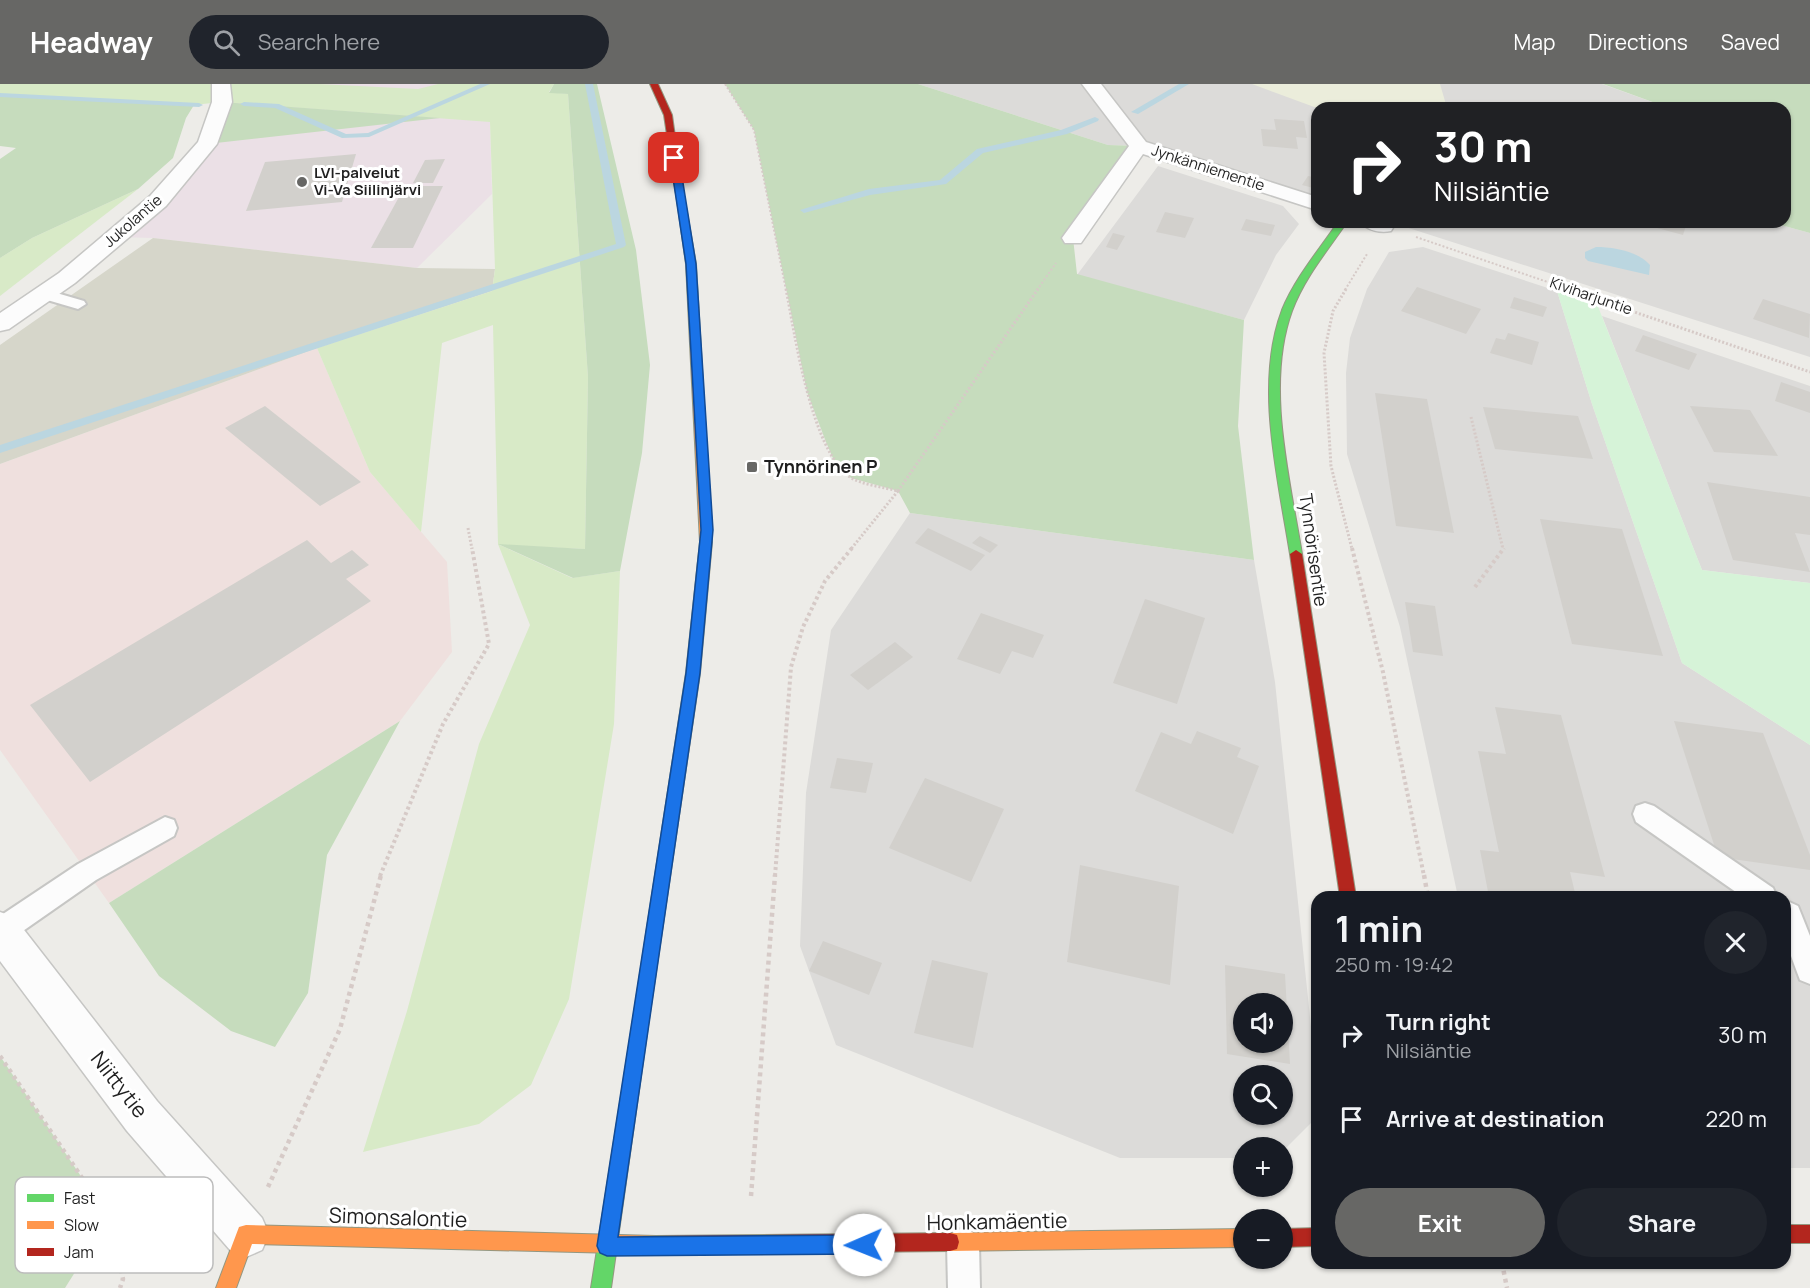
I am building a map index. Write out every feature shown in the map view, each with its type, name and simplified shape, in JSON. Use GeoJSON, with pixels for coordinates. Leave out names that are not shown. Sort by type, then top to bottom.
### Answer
{"type":"FeatureCollection","features":[{"type":"Feature","properties":{"kind":"street","name":"Jukolantie"},"geometry":{"type":"LineString","coordinates":[[0,324],[67,278],[158,201],[207,144],[222,102],[222,84]]}},
{"type":"Feature","properties":{"kind":"street"},"geometry":{"type":"LineString","coordinates":[[601,1288],[693,673],[707,530],[691,264],[668,115],[654,84]]}},
{"type":"Feature","properties":{"kind":"street","name":"Jynkänniementie"},"geometry":{"type":"LineString","coordinates":[[1091,84],[1139,146],[1311,202]]}},
{"type":"Feature","properties":{"kind":"street"},"geometry":{"type":"LineString","coordinates":[[1073,238],[1139,146]]}},
{"type":"Feature","properties":{"kind":"street","name":"Tynnörisentie"},"geometry":{"type":"LineString","coordinates":[[1339,228],[1293,296],[1281,333],[1276,374],[1280,449],[1346,891]]}},
{"type":"Feature","properties":{"kind":"street","name":"Niittytie"},"geometry":{"type":"LineString","coordinates":[[0,930],[141,1116],[195,1177]]}},
{"type":"Feature","properties":{"kind":"street","name":"Niittytie"},"geometry":{"type":"LineString","coordinates":[[213,1197],[246,1234]]}},
{"type":"Feature","properties":{"kind":"street"},"geometry":{"type":"LineString","coordinates":[[226,1288],[246,1234]]}},
{"type":"Feature","properties":{"kind":"street","name":"Simonsalontie"},"geometry":{"type":"LineString","coordinates":[[246,1234],[607,1246]]}},
{"type":"Feature","properties":{"kind":"street"},"geometry":{"type":"LineString","coordinates":[[1791,1234],[1810,1234]]}},
{"type":"Feature","properties":{"kind":"street"},"geometry":{"type":"LineString","coordinates":[[1293,1238],[1311,1237]]}},
{"type":"Feature","properties":{"kind":"street","name":"Honkamäentie"},"geometry":{"type":"LineString","coordinates":[[607,1246],[963,1244],[1233,1238]]}},
{"type":"Feature","properties":{"kind":"lane"},"geometry":{"type":"LineString","coordinates":[[43,294],[78,304]]}},
{"type":"Feature","properties":{"kind":"lane"},"geometry":{"type":"LineString","coordinates":[[1645,814],[1755,891]]}},
{"type":"Feature","properties":{"kind":"lane"},"geometry":{"type":"LineString","coordinates":[[0,930],[87,872],[165,828]]}},
{"type":"Feature","properties":{"kind":"lane"},"geometry":{"type":"LineString","coordinates":[[1791,920],[1810,970]]}},
{"type":"Feature","properties":{"kind":"lane"},"geometry":{"type":"LineString","coordinates":[[963,1244],[964,1288]]}},
{"type":"Feature","properties":{"kind":"path"},"geometry":{"type":"LineString","coordinates":[[725,84],[754,130],[807,392],[826,442],[835,463],[851,478],[898,491]]}},
{"type":"Feature","properties":{"kind":"path"},"geometry":{"type":"LineString","coordinates":[[1376,228],[1333,311],[1324,354],[1325,398],[1331,466],[1383,672],[1427,891]]}},
{"type":"Feature","properties":{"kind":"path","name":"Kiviharjuntie"},"geometry":{"type":"LineString","coordinates":[[1390,228],[1810,372]]}},
{"type":"Feature","properties":{"kind":"path"},"geometry":{"type":"LineString","coordinates":[[747,1246],[791,667],[803,627],[825,580],[898,491],[1073,238]]}},
{"type":"Feature","properties":{"kind":"path"},"geometry":{"type":"LineString","coordinates":[[1471,417],[1504,548],[1475,587]]}},
{"type":"Feature","properties":{"kind":"path"},"geometry":{"type":"LineString","coordinates":[[246,1234],[340,1029],[382,870],[443,723],[489,644],[468,528]]}},
{"type":"Feature","properties":{"kind":"path"},"geometry":{"type":"LineString","coordinates":[[0,1056],[81,1177]]}},
{"type":"Feature","properties":{"kind":"path"},"geometry":{"type":"LineString","coordinates":[[1503,1269],[1507,1288]]}},
{"type":"Feature","properties":{"kind":"path"},"geometry":{"type":"LineString","coordinates":[[120,1288],[123,1279],[122,1273]]}},
{"type":"Feature","properties":{"kind":"shaded area"},"geometry":{"type":"Polygon","coordinates":[[[221,84],[481,84],[490,122],[492,194],[417,268],[153,238],[116,237],[207,144],[221,84]]]}},
{"type":"Feature","properties":{"kind":"shaded area"},"geometry":{"type":"Polygon","coordinates":[[[918,84],[1602,84],[1652,102],[1311,102],[1311,197],[1139,146],[1108,145],[918,84]]]}},
{"type":"Feature","properties":{"kind":"shaded area"},"geometry":{"type":"Polygon","coordinates":[[[1158,166],[1283,206],[1299,224],[1276,255],[1244,320],[1077,275],[1158,166]]]}},
{"type":"Feature","properties":{"kind":"shaded area"},"geometry":{"type":"Polygon","coordinates":[[[1409,228],[1791,228],[1810,233],[1810,357],[1409,228]]]}},
{"type":"Feature","properties":{"kind":"shaded area"},"geometry":{"type":"Polygon","coordinates":[[[153,238],[417,268],[495,269],[492,291],[317,348],[0,464],[0,345],[153,238]]]}},
{"type":"Feature","properties":{"kind":"shaded area"},"geometry":{"type":"Polygon","coordinates":[[[1423,247],[1557,291],[1592,404],[1682,663],[1810,745],[1810,1168],[1791,1168],[1791,891],[1457,891],[1400,627],[1347,454],[1346,373],[1350,338],[1367,289],[1389,252],[1423,247]]]}},
{"type":"Feature","properties":{"kind":"shaded area"},"geometry":{"type":"Polygon","coordinates":[[[1602,316],[1810,386],[1810,583],[1702,570],[1602,316]]]}},
{"type":"Feature","properties":{"kind":"shaded area"},"geometry":{"type":"Polygon","coordinates":[[[317,348],[370,472],[447,562],[452,652],[400,721],[109,903],[0,750],[0,464],[317,348]]]}},
{"type":"Feature","properties":{"kind":"shaded area"},"geometry":{"type":"Polygon","coordinates":[[[910,513],[1254,560],[1275,682],[1311,1027],[1311,1123],[1293,1141],[1293,1137],[1233,1137],[1233,1158],[1120,1158],[836,1045],[800,946],[806,793],[831,630],[910,513]]]}},
{"type":"Feature","properties":{"kind":"green space"},"geometry":{"type":"Polygon","coordinates":[[[0,84],[319,84],[418,89],[438,84],[554,84],[549,92],[568,94],[588,377],[585,549],[500,545],[572,578],[620,571],[614,724],[569,999],[531,1085],[479,1124],[363,1152],[407,1011],[479,744],[530,625],[498,544],[493,325],[442,343],[421,532],[370,472],[317,348],[492,291],[495,269],[490,122],[222,102],[193,105],[0,95],[0,84]]]}},
{"type":"Feature","properties":{"kind":"green space"},"geometry":{"type":"Polygon","coordinates":[[[554,84],[597,84],[636,250],[650,365],[642,453],[620,571],[573,578],[498,544],[585,549],[588,377],[568,94],[549,93],[554,84]]]}},
{"type":"Feature","properties":{"kind":"green space"},"geometry":{"type":"Polygon","coordinates":[[[725,84],[918,84],[1108,145],[1139,146],[1073,238],[1077,274],[1244,320],[1238,426],[1254,560],[910,513],[898,491],[851,478],[835,463],[807,392],[754,130],[725,84]]]}},
{"type":"Feature","properties":{"kind":"green space"},"geometry":{"type":"Polygon","coordinates":[[[1252,84],[1440,84],[1445,102],[1311,102],[1311,106],[1252,84]]]}},
{"type":"Feature","properties":{"kind":"green space"},"geometry":{"type":"Polygon","coordinates":[[[1603,84],[1810,84],[1810,233],[1791,228],[1791,102],[1652,102],[1603,84]]]}},
{"type":"Feature","properties":{"kind":"green space"},"geometry":{"type":"Polygon","coordinates":[[[0,95],[194,105],[186,118],[173,158],[138,189],[32,238],[0,258],[0,159],[16,148],[0,146],[0,95]]]}},
{"type":"Feature","properties":{"kind":"green space"},"geometry":{"type":"Polygon","coordinates":[[[222,102],[440,118],[207,144],[222,102]]]}},
{"type":"Feature","properties":{"kind":"green space"},"geometry":{"type":"Polygon","coordinates":[[[138,189],[0,296],[0,258],[32,238],[138,189]]]}},
{"type":"Feature","properties":{"kind":"green space"},"geometry":{"type":"Polygon","coordinates":[[[1557,291],[1597,304],[1702,570],[1810,583],[1810,745],[1682,663],[1592,404],[1557,291]]]}},
{"type":"Feature","properties":{"kind":"green space"},"geometry":{"type":"Polygon","coordinates":[[[400,721],[327,855],[308,993],[275,1047],[231,1031],[159,976],[109,903],[400,721]]]}},
{"type":"Feature","properties":{"kind":"green space"},"geometry":{"type":"Polygon","coordinates":[[[0,1056],[81,1177],[15,1177],[15,1273],[74,1273],[65,1288],[0,1288],[0,1056]]]}},
{"type":"Feature","properties":{"kind":"water"},"geometry":{"type":"Polygon","coordinates":[[[1596,247],[1617,249],[1639,256],[1650,265],[1649,275],[1588,261],[1585,258],[1585,252],[1596,247]]]}},
{"type":"Feature","properties":{"kind":"building"},"geometry":{"type":"Polygon","coordinates":[[[1274,119],[1304,121],[1307,138],[1296,137],[1298,149],[1263,146],[1261,129],[1276,130],[1274,119]]]}},
{"type":"Feature","properties":{"kind":"building","name":"LVI-palvelut Vi-Va Siilinjärvi"},"geometry":{"type":"Polygon","coordinates":[[[356,154],[342,202],[246,211],[265,162],[356,154]]]}},
{"type":"Feature","properties":{"kind":"building"},"geometry":{"type":"Polygon","coordinates":[[[445,159],[433,183],[413,183],[425,160],[445,159]]]}},
{"type":"Feature","properties":{"kind":"building"},"geometry":{"type":"Polygon","coordinates":[[[1308,176],[1311,177],[1311,187],[1302,185],[1308,176]]]}},
{"type":"Feature","properties":{"kind":"building"},"geometry":{"type":"Polygon","coordinates":[[[405,186],[443,186],[413,248],[371,248],[405,186]]]}},
{"type":"Feature","properties":{"kind":"building"},"geometry":{"type":"Polygon","coordinates":[[[1165,212],[1194,218],[1185,238],[1156,232],[1165,212]]]}},
{"type":"Feature","properties":{"kind":"building"},"geometry":{"type":"Polygon","coordinates":[[[1246,219],[1275,225],[1271,236],[1241,230],[1246,219]]]}},
{"type":"Feature","properties":{"kind":"building"},"geometry":{"type":"Polygon","coordinates":[[[1657,228],[1685,228],[1683,235],[1657,228]]]}},
{"type":"Feature","properties":{"kind":"building"},"geometry":{"type":"Polygon","coordinates":[[[1113,233],[1125,236],[1117,250],[1106,247],[1113,233]]]}},
{"type":"Feature","properties":{"kind":"building"},"geometry":{"type":"Polygon","coordinates":[[[1417,287],[1481,309],[1466,334],[1401,311],[1417,287]]]}},
{"type":"Feature","properties":{"kind":"building"},"geometry":{"type":"Polygon","coordinates":[[[1514,297],[1547,307],[1543,317],[1510,308],[1514,297]]]}},
{"type":"Feature","properties":{"kind":"building"},"geometry":{"type":"Polygon","coordinates":[[[1763,299],[1810,314],[1809,338],[1753,319],[1763,299]]]}},
{"type":"Feature","properties":{"kind":"building"},"geometry":{"type":"Polygon","coordinates":[[[1508,333],[1539,342],[1532,365],[1490,353],[1496,338],[1505,340],[1508,333]]]}},
{"type":"Feature","properties":{"kind":"building"},"geometry":{"type":"Polygon","coordinates":[[[1643,335],[1697,354],[1689,370],[1635,351],[1643,335]]]}},
{"type":"Feature","properties":{"kind":"building"},"geometry":{"type":"Polygon","coordinates":[[[1781,382],[1810,392],[1810,413],[1775,401],[1781,382]]]}},
{"type":"Feature","properties":{"kind":"building"},"geometry":{"type":"Polygon","coordinates":[[[1375,393],[1427,399],[1454,533],[1396,526],[1375,393]]]}},
{"type":"Feature","properties":{"kind":"building"},"geometry":{"type":"Polygon","coordinates":[[[265,406],[361,482],[320,506],[225,428],[265,406]]]}},
{"type":"Feature","properties":{"kind":"building"},"geometry":{"type":"Polygon","coordinates":[[[1690,406],[1750,410],[1778,456],[1714,452],[1690,406]]]}},
{"type":"Feature","properties":{"kind":"building"},"geometry":{"type":"Polygon","coordinates":[[[1483,407],[1578,416],[1593,459],[1495,449],[1483,407]]]}},
{"type":"Feature","properties":{"kind":"building"},"geometry":{"type":"Polygon","coordinates":[[[1707,482],[1810,497],[1810,535],[1795,533],[1810,572],[1733,560],[1707,482]]]}},
{"type":"Feature","properties":{"kind":"building"},"geometry":{"type":"Polygon","coordinates":[[[1540,519],[1622,529],[1663,656],[1572,644],[1540,519]]]}},
{"type":"Feature","properties":{"kind":"building"},"geometry":{"type":"Polygon","coordinates":[[[928,528],[985,555],[971,571],[915,543],[928,528]]]}},
{"type":"Feature","properties":{"kind":"building"},"geometry":{"type":"Polygon","coordinates":[[[980,536],[998,545],[990,553],[972,543],[980,536]]]}},
{"type":"Feature","properties":{"kind":"building"},"geometry":{"type":"Polygon","coordinates":[[[307,540],[331,563],[352,550],[369,565],[346,579],[371,601],[90,782],[30,705],[307,540]]]}},
{"type":"Feature","properties":{"kind":"building"},"geometry":{"type":"Polygon","coordinates":[[[1145,599],[1205,618],[1177,704],[1113,683],[1145,599]]]}},
{"type":"Feature","properties":{"kind":"building"},"geometry":{"type":"Polygon","coordinates":[[[1405,602],[1435,606],[1443,656],[1413,652],[1405,602]]]}},
{"type":"Feature","properties":{"kind":"building"},"geometry":{"type":"Polygon","coordinates":[[[981,613],[1044,635],[1033,658],[1012,651],[1000,674],[957,659],[981,613]]]}},
{"type":"Feature","properties":{"kind":"building"},"geometry":{"type":"Polygon","coordinates":[[[895,642],[913,657],[868,690],[850,675],[895,642]]]}},
{"type":"Feature","properties":{"kind":"building"},"geometry":{"type":"Polygon","coordinates":[[[1495,707],[1561,715],[1605,877],[1570,872],[1575,891],[1488,891],[1480,850],[1499,852],[1478,751],[1506,754],[1495,707]]]}},
{"type":"Feature","properties":{"kind":"building"},"geometry":{"type":"Polygon","coordinates":[[[1674,721],[1763,733],[1810,855],[1810,870],[1718,857],[1674,721]]]}},
{"type":"Feature","properties":{"kind":"building"},"geometry":{"type":"Polygon","coordinates":[[[1197,731],[1241,748],[1237,757],[1259,766],[1233,834],[1135,791],[1161,732],[1191,744],[1197,731]]]}},
{"type":"Feature","properties":{"kind":"building"},"geometry":{"type":"Polygon","coordinates":[[[837,758],[873,763],[866,793],[830,788],[837,758]]]}},
{"type":"Feature","properties":{"kind":"building"},"geometry":{"type":"Polygon","coordinates":[[[925,778],[1004,809],[971,882],[889,848],[925,778]]]}},
{"type":"Feature","properties":{"kind":"building"},"geometry":{"type":"Polygon","coordinates":[[[1080,865],[1179,886],[1170,985],[1067,962],[1080,865]]]}},
{"type":"Feature","properties":{"kind":"building"},"geometry":{"type":"Polygon","coordinates":[[[823,941],[882,963],[869,995],[809,971],[823,941]]]}},
{"type":"Feature","properties":{"kind":"building"},"geometry":{"type":"Polygon","coordinates":[[[932,960],[988,973],[973,1048],[914,1033],[932,960]]]}},
{"type":"Feature","properties":{"kind":"building"},"geometry":{"type":"Polygon","coordinates":[[[1225,965],[1285,974],[1286,993],[1233,993],[1233,1053],[1289,1053],[1290,1064],[1227,1054],[1225,965]]]}},
{"type":"Feature","properties":{"kind":"waterway"},"geometry":{"type":"LineString","coordinates":[[244,104],[276,106],[345,136],[369,135],[486,84]]}},
{"type":"Feature","properties":{"kind":"waterway"},"geometry":{"type":"LineString","coordinates":[[0,449],[621,245],[589,84]]}},
{"type":"Feature","properties":{"kind":"waterway"},"geometry":{"type":"LineString","coordinates":[[1135,112],[1185,84]]}},
{"type":"Feature","properties":{"kind":"waterway"},"geometry":{"type":"LineString","coordinates":[[0,95],[199,105]]}},
{"type":"Feature","properties":{"kind":"waterway"},"geometry":{"type":"LineString","coordinates":[[804,210],[869,192],[943,182],[980,151],[1064,132],[1095,119]]}},
{"type":"Feature","properties":{"kind":"traffic: fast"},"geometry":{"type":"LineString","coordinates":[[1296,554],[1275,399],[1279,337],[1298,287],[1339,228]]}},
{"type":"Feature","properties":{"kind":"traffic: fast"},"geometry":{"type":"LineString","coordinates":[[601,1288],[640,1026]]}},
{"type":"Feature","properties":{"kind":"traffic: slow"},"geometry":{"type":"LineString","coordinates":[[682,207],[691,264],[706,542]]}},
{"type":"Feature","properties":{"kind":"traffic: slow"},"geometry":{"type":"LineString","coordinates":[[226,1288],[246,1234],[656,1245]]}},
{"type":"Feature","properties":{"kind":"traffic: slow"},"geometry":{"type":"LineString","coordinates":[[950,1242],[1233,1238]]}},
{"type":"Feature","properties":{"kind":"traffic: jam"},"geometry":{"type":"LineString","coordinates":[[654,84],[668,115],[682,207]]}},
{"type":"Feature","properties":{"kind":"traffic: jam"},"geometry":{"type":"LineString","coordinates":[[640,1026],[693,673],[706,542]]}},
{"type":"Feature","properties":{"kind":"traffic: jam"},"geometry":{"type":"LineString","coordinates":[[1296,554],[1347,891]]}},
{"type":"Feature","properties":{"kind":"traffic: jam"},"geometry":{"type":"LineString","coordinates":[[1791,1234],[1810,1234]]}},
{"type":"Feature","properties":{"kind":"traffic: jam"},"geometry":{"type":"LineString","coordinates":[[1293,1238],[1311,1237]]}},
{"type":"Feature","properties":{"kind":"traffic: jam"},"geometry":{"type":"LineString","coordinates":[[656,1245],[950,1242]]}},
{"type":"Feature","properties":{"kind":"place","name":"LVI-palvelut Vi-Va Siilinjärvi"},"geometry":{"type":"Point","coordinates":[302,182]}},
{"type":"Feature","properties":{"kind":"place","name":"Tynnörinen P"},"geometry":{"type":"Point","coordinates":[752,467]}},
{"type":"Feature","properties":{"kind":"route"},"geometry":{"type":"LineString","coordinates":[[674,158],[691,264],[707,530],[693,673],[607,1246],[864,1245]]}}]}
